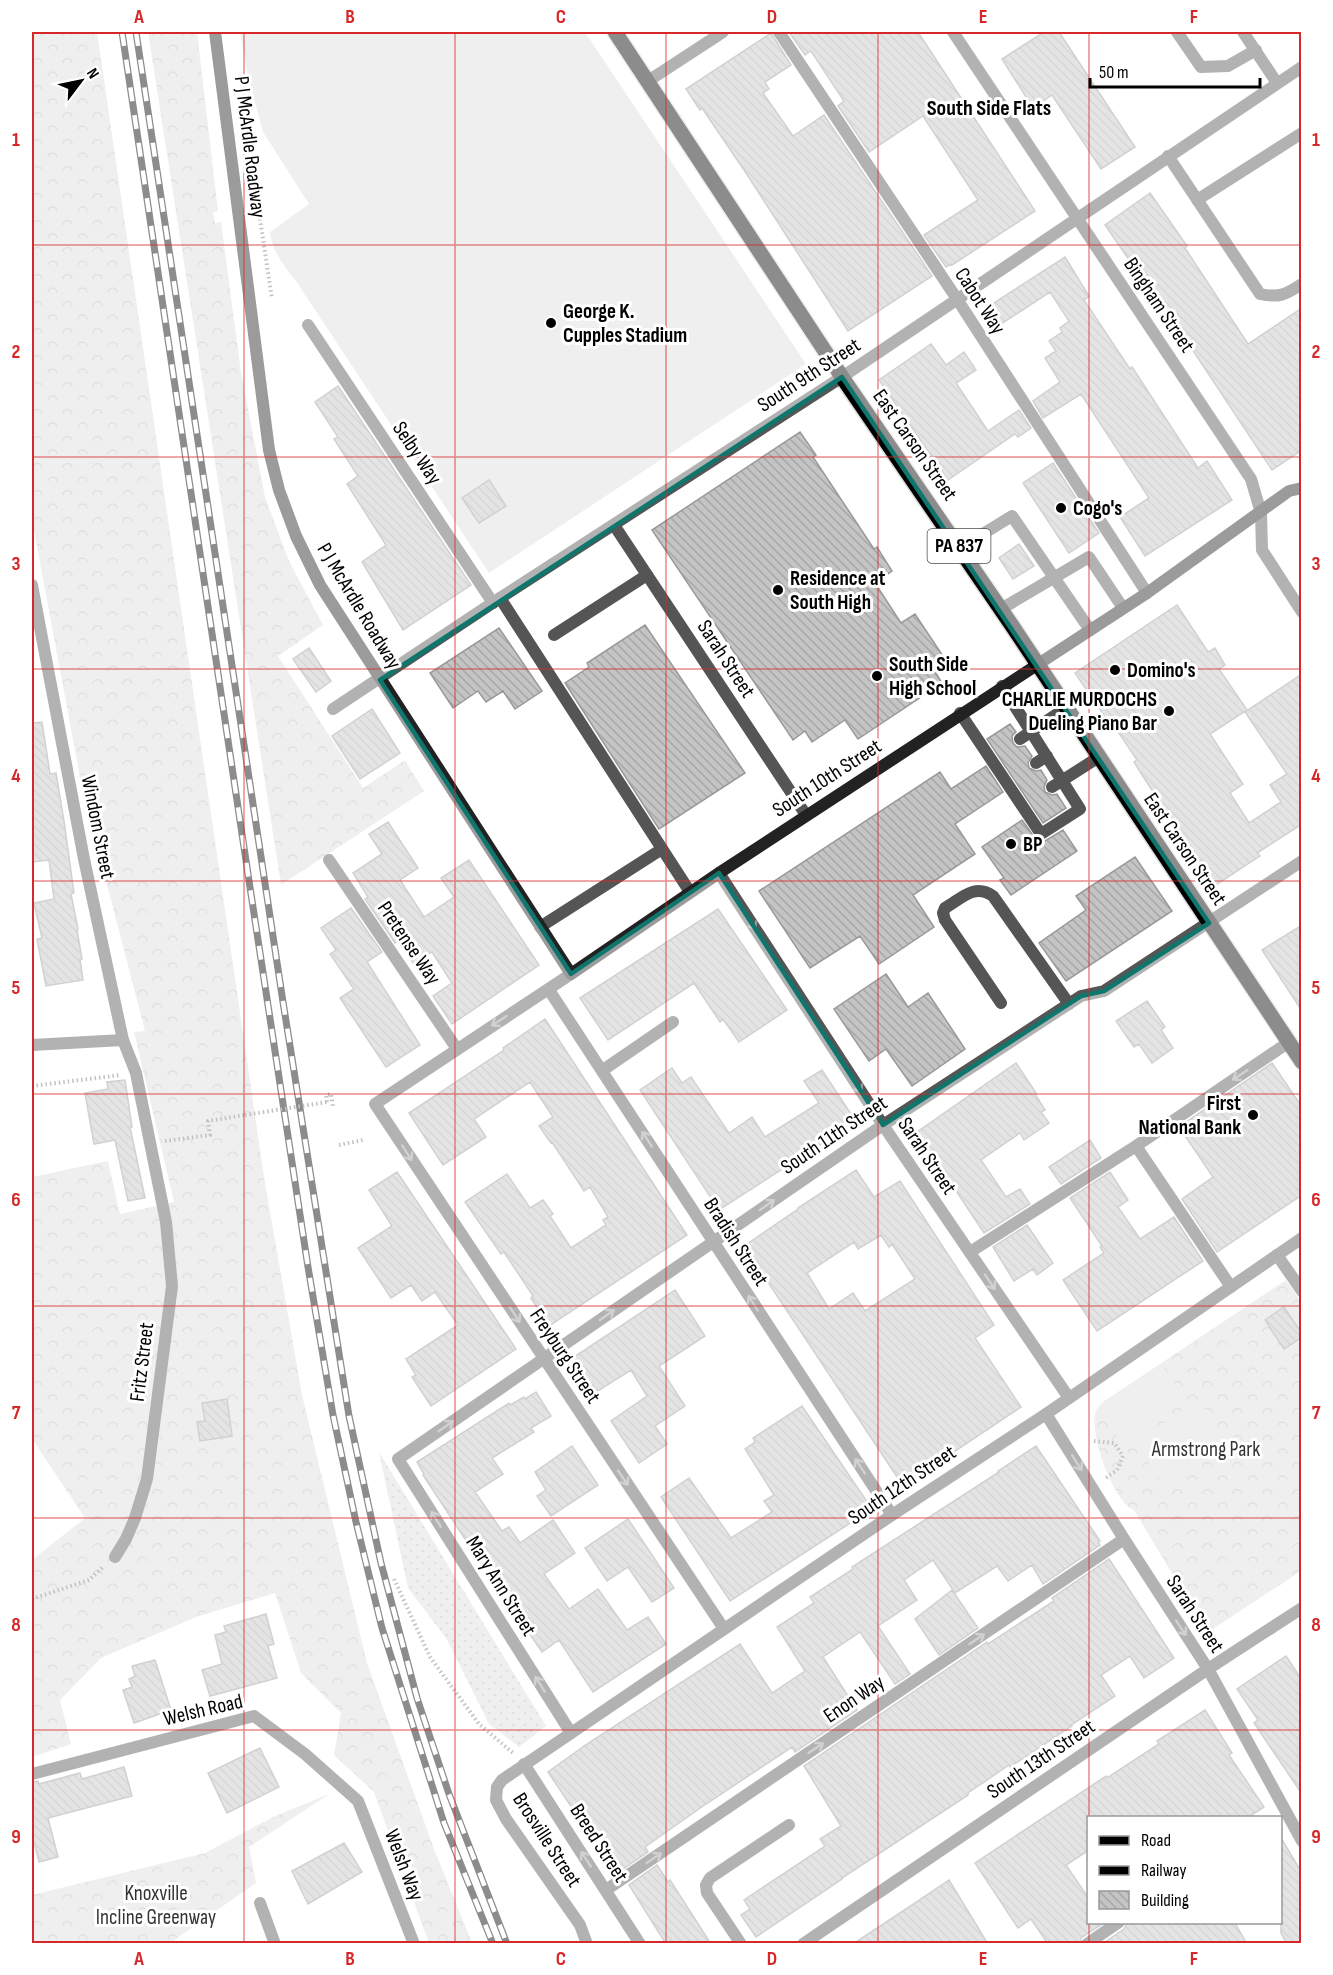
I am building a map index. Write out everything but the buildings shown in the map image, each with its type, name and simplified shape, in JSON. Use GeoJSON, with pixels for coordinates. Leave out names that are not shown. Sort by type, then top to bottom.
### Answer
{"type":"FeatureCollection","features":[{"type":"Feature","properties":{"kind":"main road","name":"P J McArdle Roadway"},"geometry":{"type":"LineString","coordinates":[[215,32],[269,450],[279,490],[320,585],[571,974]]}},
{"type":"Feature","properties":{"kind":"main road","name":"East Carson Street"},"geometry":{"type":"LineString","coordinates":[[615,32],[842,377],[1001,609],[1302,1062]]}},
{"type":"Feature","properties":{"kind":"main road","name":"South 10th Street"},"geometry":{"type":"LineString","coordinates":[[571,974],[960,713],[1147,593],[1261,513],[1288,491],[1302,488]]}},
{"type":"Feature","properties":{"kind":"street"},"geometry":{"type":"LineString","coordinates":[[648,81],[723,32]]}},
{"type":"Feature","properties":{"kind":"street","name":"Cabot Way"},"geometry":{"type":"LineString","coordinates":[[779,32],[957,299],[1147,593]]}},
{"type":"Feature","properties":{"kind":"street","name":"Bingham Street"},"geometry":{"type":"LineString","coordinates":[[953,32],[1251,479],[1261,513],[1262,550],[1302,612]]}},
{"type":"Feature","properties":{"kind":"street"},"geometry":{"type":"LineString","coordinates":[[1176,32],[1201,67],[1228,66],[1256,50]]}},
{"type":"Feature","properties":{"kind":"street"},"geometry":{"type":"LineString","coordinates":[[1243,32],[1277,83]]}},
{"type":"Feature","properties":{"kind":"street","name":"South 9th Street"},"geometry":{"type":"LineString","coordinates":[[333,709],[380,680],[496,600],[842,377],[1302,67]]}},
{"type":"Feature","properties":{"kind":"street"},"geometry":{"type":"LineString","coordinates":[[1197,200],[1302,132]]}},
{"type":"Feature","properties":{"kind":"street"},"geometry":{"type":"LineString","coordinates":[[1168,156],[1260,294],[1274,297],[1287,294],[1302,284]]}},
{"type":"Feature","properties":{"kind":"street","name":"Selby Way"},"geometry":{"type":"LineString","coordinates":[[308,325],[496,600],[690,892]]}},
{"type":"Feature","properties":{"kind":"street"},"geometry":{"type":"LineString","coordinates":[[960,548],[1012,516],[1090,630]]}},
{"type":"Feature","properties":{"kind":"street","name":"Sarah Street"},"geometry":{"type":"LineString","coordinates":[[614,525],[806,815]]}},
{"type":"Feature","properties":{"kind":"street"},"geometry":{"type":"LineString","coordinates":[[1001,609],[1089,558],[1123,608]]}},
{"type":"Feature","properties":{"kind":"street"},"geometry":{"type":"LineString","coordinates":[[554,635],[647,575]]}},
{"type":"Feature","properties":{"kind":"street","name":"Windom Street"},"geometry":{"type":"LineString","coordinates":[[32,585],[84,859],[123,1040],[136,1073]]}},
{"type":"Feature","properties":{"kind":"street"},"geometry":{"type":"LineString","coordinates":[[960,713],[992,757],[1041,834],[1080,809],[1057,784],[1041,759],[1031,732],[1002,686]]}},
{"type":"Feature","properties":{"kind":"street"},"geometry":{"type":"LineString","coordinates":[[1020,739],[1066,708]]}},
{"type":"Feature","properties":{"kind":"street"},"geometry":{"type":"LineString","coordinates":[[1057,784],[1099,758]]}},
{"type":"Feature","properties":{"kind":"street"},"geometry":{"type":"LineString","coordinates":[[540,927],[662,849]]}},
{"type":"Feature","properties":{"kind":"street","name":"Pretense Way"},"geometry":{"type":"LineString","coordinates":[[329,860],[457,1049]]}},
{"type":"Feature","properties":{"kind":"street","name":"South 11th Street"},"geometry":{"type":"LineString","coordinates":[[398,1459],[882,1125],[1081,996],[1104,992],[1302,861]]}},
{"type":"Feature","properties":{"kind":"street","name":"Sarah Street"},"geometry":{"type":"LineString","coordinates":[[719,873],[882,1125],[1069,1398]]}},
{"type":"Feature","properties":{"kind":"street"},"geometry":{"type":"LineString","coordinates":[[1001,1003],[945,920],[943,913],[945,908],[975,890],[985,890],[993,896],[1069,1004]]}},
{"type":"Feature","properties":{"kind":"street","name":"South 10th Street"},"geometry":{"type":"LineString","coordinates":[[375,1104],[571,974]]}},
{"type":"Feature","properties":{"kind":"street","name":"Bradish Street"},"geometry":{"type":"LineString","coordinates":[[549,990],[892,1515]]}},
{"type":"Feature","properties":{"kind":"street"},"geometry":{"type":"LineString","coordinates":[[603,1070],[673,1022]]}},
{"type":"Feature","properties":{"kind":"street"},"geometry":{"type":"LineString","coordinates":[[32,1045],[123,1040]]}},
{"type":"Feature","properties":{"kind":"street"},"geometry":{"type":"LineString","coordinates":[[970,1252],[1136,1146],[1288,1042]]}},
{"type":"Feature","properties":{"kind":"street","name":"Fritz Street"},"geometry":{"type":"LineString","coordinates":[[115,1557],[135,1518],[147,1479],[172,1286],[166,1222],[136,1073]]}},
{"type":"Feature","properties":{"kind":"street","name":"Freyburg Street"},"geometry":{"type":"LineString","coordinates":[[375,1104],[724,1629]]}},
{"type":"Feature","properties":{"kind":"street"},"geometry":{"type":"LineString","coordinates":[[1136,1146],[1231,1287]]}},
{"type":"Feature","properties":{"kind":"street","name":"South 12th Street"},"geometry":{"type":"LineString","coordinates":[[524,1764],[892,1515],[1046,1414],[1302,1238]]}},
{"type":"Feature","properties":{"kind":"street"},"geometry":{"type":"LineString","coordinates":[[1277,1255],[1302,1291]]}},
{"type":"Feature","properties":{"kind":"street","name":"Sarah Street"},"geometry":{"type":"LineString","coordinates":[[1046,1414],[1208,1669],[1280,1815]]}},
{"type":"Feature","properties":{"kind":"street","name":"Mary Ann Street"},"geometry":{"type":"LineString","coordinates":[[398,1459],[571,1733]]}},
{"type":"Feature","properties":{"kind":"street","name":"Enon Way"},"geometry":{"type":"LineString","coordinates":[[606,1890],[1124,1539]]}},
{"type":"Feature","properties":{"kind":"street","name":"South 13th Street"},"geometry":{"type":"LineString","coordinates":[[803,1944],[1208,1669],[1302,1608]]}},
{"type":"Feature","properties":{"kind":"street","name":"Welsh Road"},"geometry":{"type":"LineString","coordinates":[[32,1774],[254,1716],[305,1754],[358,1801]]}},
{"type":"Feature","properties":{"kind":"street","name":"Breed Street"},"geometry":{"type":"LineString","coordinates":[[524,1764],[640,1944]]}},
{"type":"Feature","properties":{"kind":"street","name":"Brosville Street"},"geometry":{"type":"LineString","coordinates":[[524,1764],[502,1780],[497,1787],[496,1800],[506,1819],[580,1925],[587,1944]]}},
{"type":"Feature","properties":{"kind":"street","name":"Welsh Way"},"geometry":{"type":"LineString","coordinates":[[358,1801],[414,1944]]}},
{"type":"Feature","properties":{"kind":"street","name":"Sarah Street"},"geometry":{"type":"LineString","coordinates":[[1282,1817],[1302,1841]]}},
{"type":"Feature","properties":{"kind":"street"},"geometry":{"type":"LineString","coordinates":[[741,1944],[707,1893],[706,1885],[710,1878],[789,1825]]}},
{"type":"Feature","properties":{"kind":"street"},"geometry":{"type":"LineString","coordinates":[[260,1903],[275,1944]]}},
{"type":"Feature","properties":{"kind":"street"},"geometry":{"type":"LineString","coordinates":[[1087,1944],[1117,1924]]}},
{"type":"Feature","properties":{"kind":"path"},"geometry":{"type":"LineString","coordinates":[[260,219],[272,299]]}},
{"type":"Feature","properties":{"kind":"path"},"geometry":{"type":"LineString","coordinates":[[32,1086],[136,1073]]}},
{"type":"Feature","properties":{"kind":"path"},"geometry":{"type":"LineString","coordinates":[[151,1143],[210,1135],[208,1121],[327,1102],[326,1095],[331,1094],[333,1107]]}},
{"type":"Feature","properties":{"kind":"path"},"geometry":{"type":"LineString","coordinates":[[339,1145],[363,1140]]}},
{"type":"Feature","properties":{"kind":"path"},"geometry":{"type":"LineString","coordinates":[[1094,1441],[1114,1443],[1123,1456],[1117,1470],[1106,1478]]}},
{"type":"Feature","properties":{"kind":"path"},"geometry":{"type":"LineString","coordinates":[[32,1599],[89,1580],[115,1557]]}},
{"type":"Feature","properties":{"kind":"path"},"geometry":{"type":"LineString","coordinates":[[393,1579],[430,1657],[479,1724],[524,1764]]}},
{"type":"Feature","properties":{"kind":"highlighted area"},"geometry":{"type":"Polygon","coordinates":[[[842,377],[1209,923],[1104,991],[1081,996],[883,1125],[719,873],[571,974],[380,680],[842,377]]]}},
{"type":"Feature","properties":{"kind":"green space"},"geometry":{"type":"Polygon","coordinates":[[[32,32],[97,32],[264,1177],[302,1395],[367,1663],[434,1849],[472,1943],[429,1943],[374,1792],[334,1755],[341,1713],[301,1673],[275,1593],[196,1617],[101,1658],[60,1700],[71,1744],[32,1757],[32,1560],[85,1518],[32,1439],[32,1177],[108,1161],[120,1214],[174,1202],[134,1032],[145,1031],[82,788],[32,520],[32,32]]]}},
{"type":"Feature","properties":{"kind":"green space"},"geometry":{"type":"Polygon","coordinates":[[[148,32],[197,32],[218,211],[213,212],[215,223],[221,222],[241,372],[265,497],[289,561],[323,625],[278,656],[363,788],[405,760],[424,791],[281,885],[148,32]]]}},
{"type":"Feature","properties":{"kind":"green space","name":"George K. Cupples Stadium"},"geometry":{"type":"Polygon","coordinates":[[[240,32],[585,32],[806,364],[489,573],[276,252],[270,232],[309,204],[263,132],[248,77],[240,32]]]}},
{"type":"Feature","properties":{"kind":"green space","name":"Armstrong Park"},"geometry":{"type":"Polygon","coordinates":[[[1286,1280],[1301,1302],[1301,1571],[1213,1629],[1205,1629],[1134,1510],[1118,1495],[1111,1482],[1096,1437],[1095,1414],[1103,1402],[1286,1280]]]}},
{"type":"Feature","properties":{"kind":"green space"},"geometry":{"type":"Polygon","coordinates":[[[1161,1364],[1186,1401],[1122,1444],[1098,1407],[1161,1364]]]}},
{"type":"Feature","properties":{"kind":"green space"},"geometry":{"type":"Polygon","coordinates":[[[1199,1400],[1227,1443],[1164,1485],[1135,1442],[1199,1400]]]}},
{"type":"Feature","properties":{"kind":"green space"},"geometry":{"type":"Polygon","coordinates":[[[379,1452],[546,1726],[519,1747],[489,1724],[446,1638],[408,1588],[379,1452]]]}},
{"type":"Feature","properties":{"kind":"green space","name":"Knoxville Incline Greenway"},"geometry":{"type":"Polygon","coordinates":[[[329,1794],[249,1847],[256,1883],[170,1943],[32,1943],[32,1895],[205,1853],[273,1817],[329,1794]]]}},
{"type":"Feature","properties":{"kind":"railway"},"geometry":{"type":"LineString","coordinates":[[122,32],[251,894],[333,1415],[382,1628],[444,1823],[493,1944]]}},
{"type":"Feature","properties":{"kind":"railway"},"geometry":{"type":"LineString","coordinates":[[136,32],[283,1002],[349,1416],[381,1563],[417,1698],[449,1794],[507,1944]]}},
{"type":"Feature","properties":{"kind":"place","name":"George K. Cupples Stadium"},"geometry":{"type":"Point","coordinates":[551,323]}},
{"type":"Feature","properties":{"kind":"place","name":"Cogo's"},"geometry":{"type":"Point","coordinates":[1061,508]}},
{"type":"Feature","properties":{"kind":"place","name":"Residence at South High"},"geometry":{"type":"Point","coordinates":[778,590]}},
{"type":"Feature","properties":{"kind":"place","name":"Domino's"},"geometry":{"type":"Point","coordinates":[1115,670]}},
{"type":"Feature","properties":{"kind":"place","name":"South Side High School"},"geometry":{"type":"Point","coordinates":[877,676]}},
{"type":"Feature","properties":{"kind":"place","name":"CHARLIE MURDOCHS Dueling Piano Bar"},"geometry":{"type":"Point","coordinates":[1169,711]}},
{"type":"Feature","properties":{"kind":"place","name":"BP"},"geometry":{"type":"Point","coordinates":[1011,844]}},
{"type":"Feature","properties":{"kind":"place","name":"First National Bank"},"geometry":{"type":"Point","coordinates":[1253,1115]}},
{"type":"Feature","properties":{"kind":"district","name":"South Side Flats"},"geometry":{"type":"Point","coordinates":[989,108]}}]}
